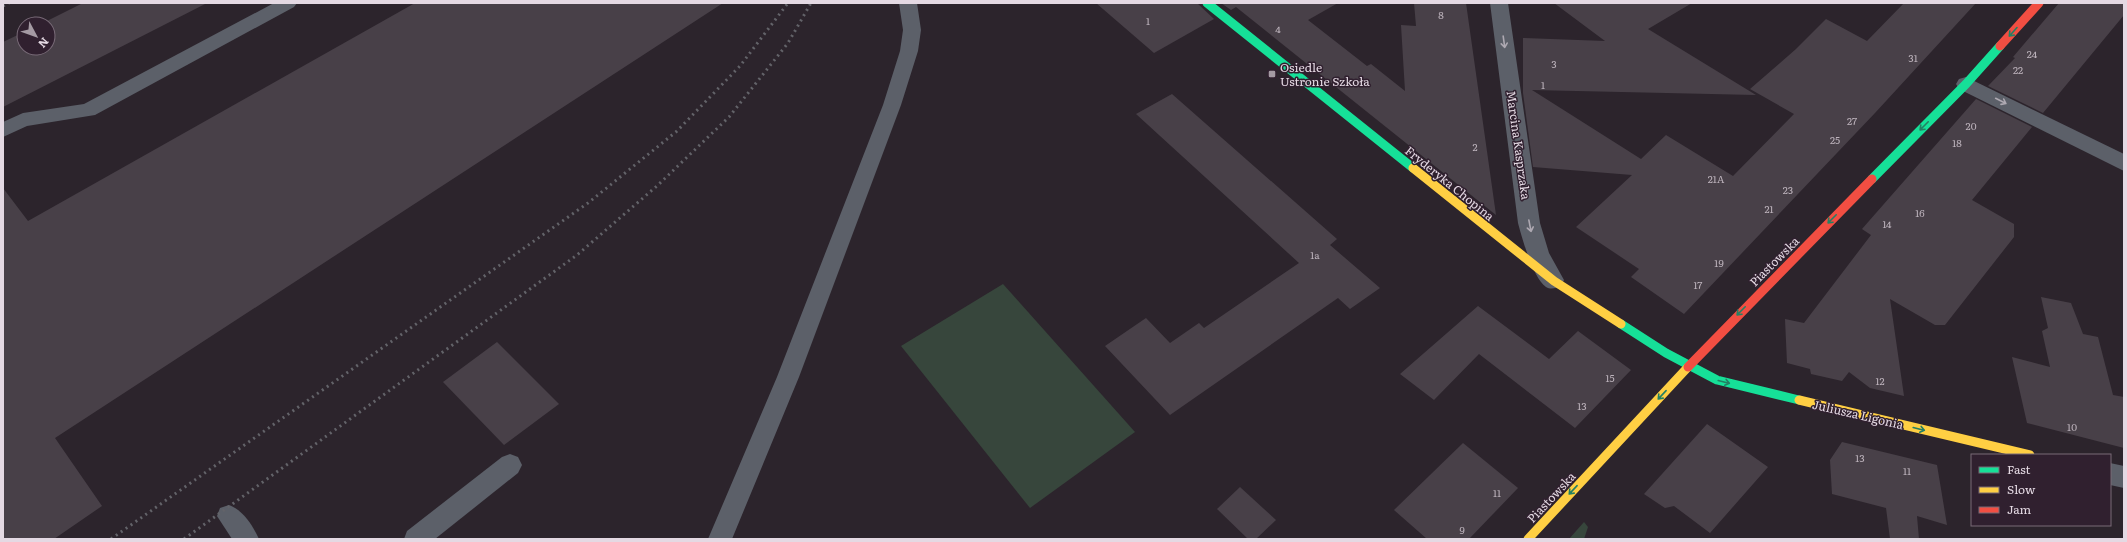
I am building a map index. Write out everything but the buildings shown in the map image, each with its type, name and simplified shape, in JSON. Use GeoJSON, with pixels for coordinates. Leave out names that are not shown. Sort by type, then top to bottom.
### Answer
{"type":"FeatureCollection","features":[{"type":"Feature","properties":{"kind":"street","name":"Fryderyka Chopina"},"geometry":{"type":"LineString","coordinates":[[1207,3],[1554,281],[1688,367]]}},
{"type":"Feature","properties":{"kind":"street","name":"Marcina Kasprzaka"},"geometry":{"type":"LineString","coordinates":[[1499,3],[1529,223],[1535,250],[1542,266],[1554,281]]}},
{"type":"Feature","properties":{"kind":"street","name":"Piastowska"},"geometry":{"type":"LineString","coordinates":[[1528,539],[1713,340],[1966,84],[2040,3]]}},
{"type":"Feature","properties":{"kind":"street"},"geometry":{"type":"LineString","coordinates":[[1966,84],[2124,163]]}},
{"type":"Feature","properties":{"kind":"street","name":"Juliusza Ligonia"},"geometry":{"type":"LineString","coordinates":[[1688,367],[1717,380],[2026,454]]}},
{"type":"Feature","properties":{"kind":"street"},"geometry":{"type":"LineString","coordinates":[[2111,474],[2124,477]]}},
{"type":"Feature","properties":{"kind":"lane"},"geometry":{"type":"LineString","coordinates":[[3,130],[23,120],[88,110],[288,3]]}},
{"type":"Feature","properties":{"kind":"lane"},"geometry":{"type":"LineString","coordinates":[[720,539],[788,377],[892,105],[909,51],[912,30],[908,3]]}},
{"type":"Feature","properties":{"kind":"lane"},"geometry":{"type":"LineString","coordinates":[[416,539],[510,465]]}},
{"type":"Feature","properties":{"kind":"lane"},"geometry":{"type":"LineString","coordinates":[[229,516],[247,539]]}},
{"type":"Feature","properties":{"kind":"green space"},"geometry":{"type":"Polygon","coordinates":[[[1003,284],[1135,432],[1030,508],[901,346],[1003,284]]]}},
{"type":"Feature","properties":{"kind":"green space"},"geometry":{"type":"Polygon","coordinates":[[[1584,522],[1588,527],[1584,539],[1569,539],[1584,522]]]}},
{"type":"Feature","properties":{"kind":"railway"},"geometry":{"type":"LineString","coordinates":[[3,6],[9,3]]}},
{"type":"Feature","properties":{"kind":"railway"},"geometry":{"type":"LineString","coordinates":[[111,539],[588,203],[677,131],[740,66],[788,3]]}},
{"type":"Feature","properties":{"kind":"railway"},"geometry":{"type":"LineString","coordinates":[[184,539],[577,255],[658,185],[729,117],[788,43],[811,3]]}},
{"type":"Feature","properties":{"kind":"traffic: fast"},"geometry":{"type":"LineString","coordinates":[[1207,3],[1413,168]]}},
{"type":"Feature","properties":{"kind":"traffic: fast"},"geometry":{"type":"LineString","coordinates":[[1872,179],[1966,84],[2000,46]]}},
{"type":"Feature","properties":{"kind":"traffic: fast"},"geometry":{"type":"LineString","coordinates":[[1621,324],[1666,353],[1717,380],[1799,400]]}},
{"type":"Feature","properties":{"kind":"traffic: slow"},"geometry":{"type":"LineString","coordinates":[[1413,168],[1554,281],[1621,324]]}},
{"type":"Feature","properties":{"kind":"traffic: slow"},"geometry":{"type":"LineString","coordinates":[[1528,539],[1688,367]]}},
{"type":"Feature","properties":{"kind":"traffic: slow"},"geometry":{"type":"LineString","coordinates":[[1799,400],[2026,454]]}},
{"type":"Feature","properties":{"kind":"traffic: jam"},"geometry":{"type":"LineString","coordinates":[[2000,46],[2039,3]]}},
{"type":"Feature","properties":{"kind":"traffic: jam"},"geometry":{"type":"LineString","coordinates":[[1688,367],[1872,179]]}},
{"type":"Feature","properties":{"kind":"place","name":"Osiedle Ustronie Szkoła"},"geometry":{"type":"Point","coordinates":[1272,74]}}]}
